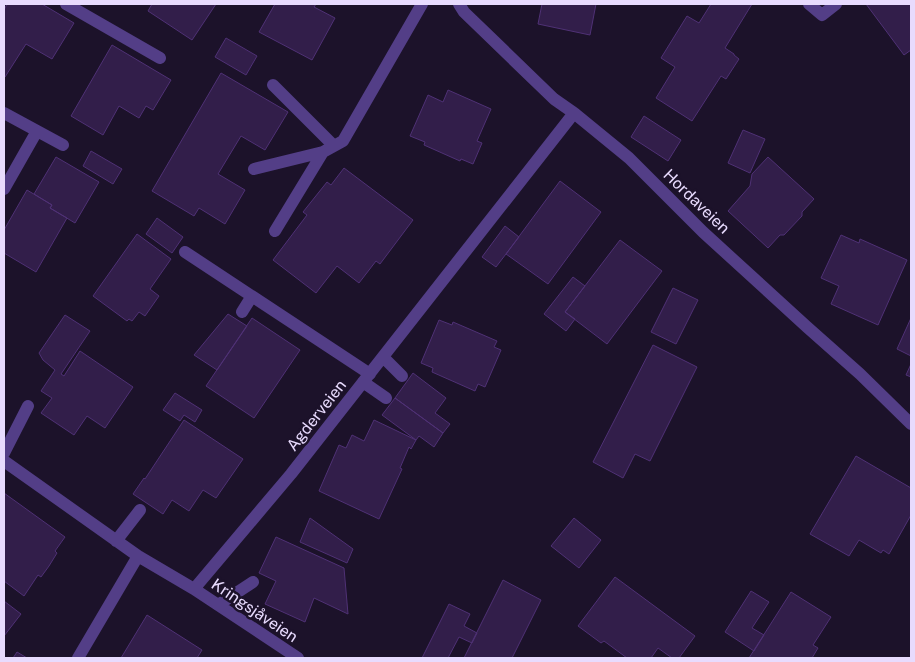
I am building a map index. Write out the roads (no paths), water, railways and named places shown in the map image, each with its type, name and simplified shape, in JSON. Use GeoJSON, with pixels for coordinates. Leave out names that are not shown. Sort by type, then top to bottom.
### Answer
{"type":"FeatureCollection","features":[{"type":"Feature","properties":{"kind":"street"},"geometry":{"type":"LineString","coordinates":[[66,4],[160,58]]}},
{"type":"Feature","properties":{"kind":"street"},"geometry":{"type":"LineString","coordinates":[[254,169],[329,149],[343,141],[422,4]]}},
{"type":"Feature","properties":{"kind":"street","name":"Hordaveien"},"geometry":{"type":"LineString","coordinates":[[459,4],[464,12],[554,99],[629,158],[703,232],[860,374],[911,424]]}},
{"type":"Feature","properties":{"kind":"street"},"geometry":{"type":"LineString","coordinates":[[810,4],[822,15],[836,4]]}},
{"type":"Feature","properties":{"kind":"street"},"geometry":{"type":"LineString","coordinates":[[273,85],[329,149]]}},
{"type":"Feature","properties":{"kind":"street"},"geometry":{"type":"LineString","coordinates":[[4,113],[63,145]]}},
{"type":"Feature","properties":{"kind":"street","name":"Agderveien"},"geometry":{"type":"LineString","coordinates":[[194,589],[291,474],[574,113]]}},
{"type":"Feature","properties":{"kind":"street"},"geometry":{"type":"LineString","coordinates":[[4,189],[37,131]]}},
{"type":"Feature","properties":{"kind":"street"},"geometry":{"type":"LineString","coordinates":[[276,231],[329,149]]}},
{"type":"Feature","properties":{"kind":"street"},"geometry":{"type":"LineString","coordinates":[[185,252],[252,296],[366,378],[386,398]]}},
{"type":"Feature","properties":{"kind":"street"},"geometry":{"type":"LineString","coordinates":[[242,312],[252,296]]}},
{"type":"Feature","properties":{"kind":"street"},"geometry":{"type":"LineString","coordinates":[[383,357],[402,376]]}},
{"type":"Feature","properties":{"kind":"street"},"geometry":{"type":"LineString","coordinates":[[4,453],[28,406]]}},
{"type":"Feature","properties":{"kind":"street"},"geometry":{"type":"LineString","coordinates":[[4,461],[138,556],[194,589]]}},
{"type":"Feature","properties":{"kind":"street"},"geometry":{"type":"LineString","coordinates":[[116,541],[140,510]]}},
{"type":"Feature","properties":{"kind":"street"},"geometry":{"type":"LineString","coordinates":[[78,658],[138,556]]}},
{"type":"Feature","properties":{"kind":"street"},"geometry":{"type":"LineString","coordinates":[[218,605],[253,582]]}},
{"type":"Feature","properties":{"kind":"street","name":"Kringsjåveien"},"geometry":{"type":"LineString","coordinates":[[194,589],[290,656]]}}]}
